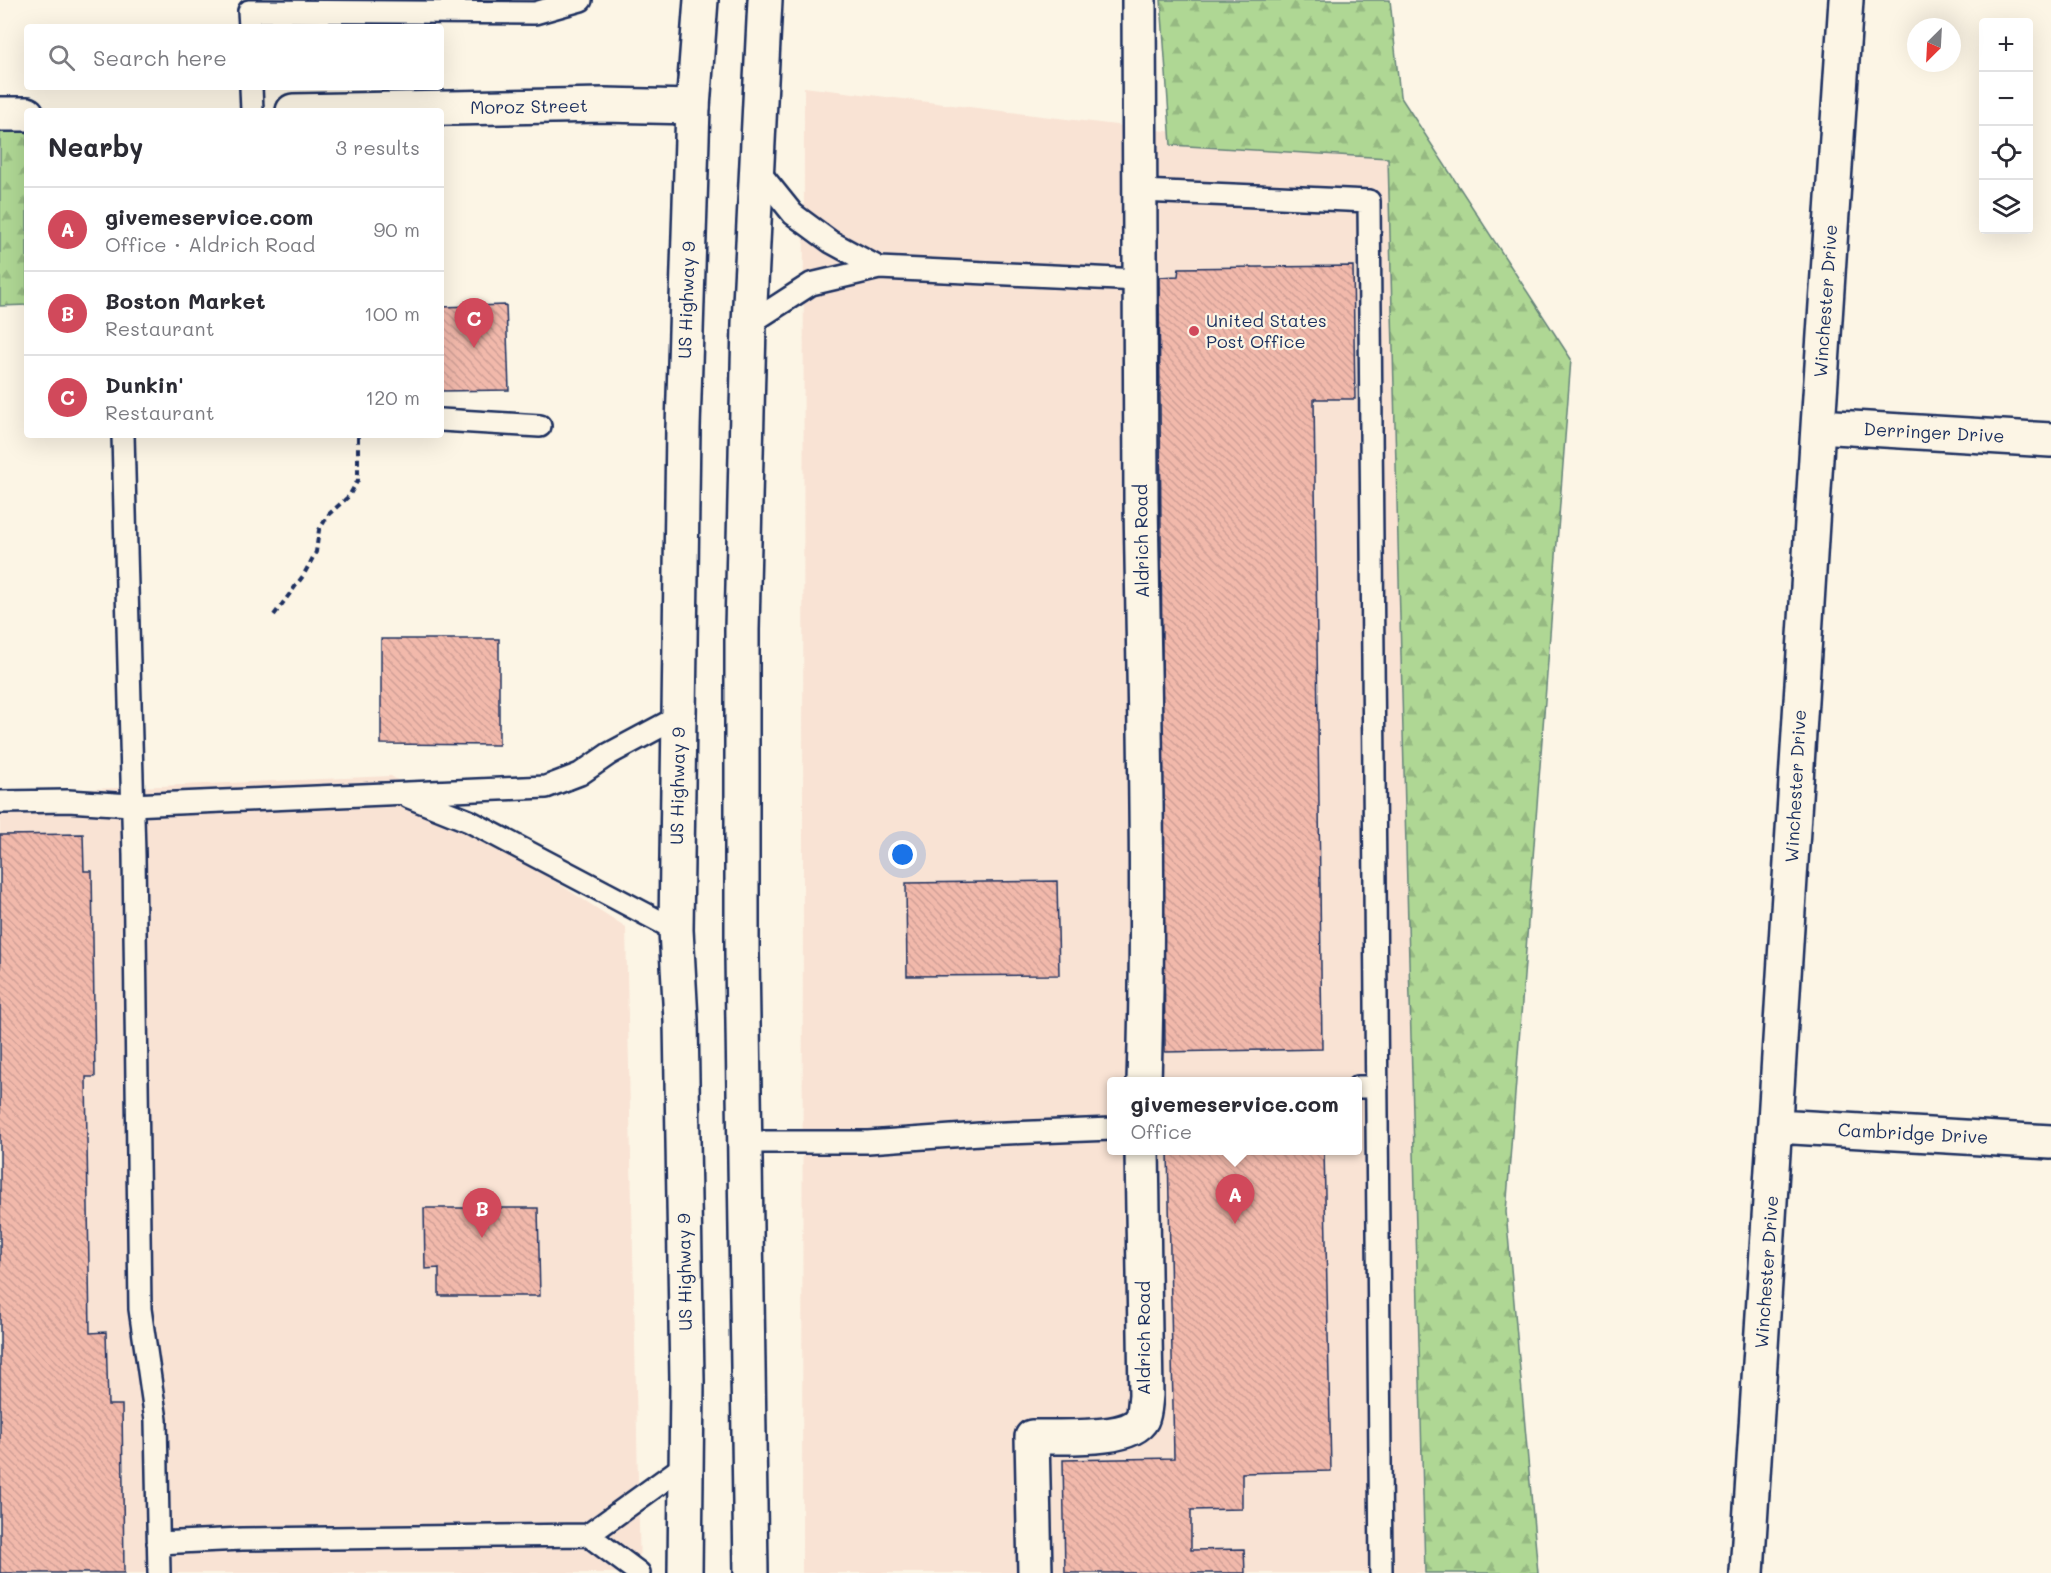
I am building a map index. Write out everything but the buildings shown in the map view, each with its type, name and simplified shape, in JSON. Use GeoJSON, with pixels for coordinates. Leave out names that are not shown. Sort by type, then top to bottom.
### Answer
{"type":"FeatureCollection","features":[{"type":"Feature","properties":{"kind":"main road","name":"US Highway 9"},"geometry":{"type":"LineString","coordinates":[[685,1573],[687,1381],[681,1020],[676,930],[683,428],[693,107],[701,0]]}},
{"type":"Feature","properties":{"kind":"main road"},"geometry":{"type":"LineString","coordinates":[[751,1573],[742,954],[742,630],[749,324],[765,0]]}},
{"type":"Feature","properties":{"kind":"main road","name":"Aldrich Road"},"geometry":{"type":"LineString","coordinates":[[1139,0],[1146,796],[1144,1077]]}},
{"type":"Feature","properties":{"kind":"main road","name":"Winchester Drive"},"geometry":{"type":"LineString","coordinates":[[1748,1573],[1846,0]]}},
{"type":"Feature","properties":{"kind":"main road","name":"Moroz Street"},"geometry":{"type":"LineString","coordinates":[[444,108],[604,105],[693,107]]}},
{"type":"Feature","properties":{"kind":"main road"},"geometry":{"type":"LineString","coordinates":[[0,114],[24,114]]}},
{"type":"Feature","properties":{"kind":"main road","name":"Derringer Drive"},"geometry":{"type":"LineString","coordinates":[[1818,426],[2051,440]]}},
{"type":"Feature","properties":{"kind":"main road","name":"Cambridge Drive"},"geometry":{"type":"LineString","coordinates":[[1776,1126],[2051,1142]]}},
{"type":"Feature","properties":{"kind":"main road","name":"Aldrich Road"},"geometry":{"type":"LineString","coordinates":[[1035,1573],[1032,1437],[1111,1435],[1133,1428],[1142,1419],[1146,1395],[1142,1155]]}},
{"type":"Feature","properties":{"kind":"lane"},"geometry":{"type":"LineString","coordinates":[[250,24],[249,10],[347,6],[535,13],[581,0]]}},
{"type":"Feature","properties":{"kind":"lane"},"geometry":{"type":"LineString","coordinates":[[694,0],[701,0]]}},
{"type":"Feature","properties":{"kind":"lane"},"geometry":{"type":"LineString","coordinates":[[251,90],[252,108]]}},
{"type":"Feature","properties":{"kind":"lane"},"geometry":{"type":"LineString","coordinates":[[756,168],[793,214],[831,242],[879,268]]}},
{"type":"Feature","properties":{"kind":"lane"},"geometry":{"type":"LineString","coordinates":[[1141,191],[1369,201],[1367,1087],[1381,1573]]}},
{"type":"Feature","properties":{"kind":"lane"},"geometry":{"type":"LineString","coordinates":[[749,324],[811,285],[879,268],[1140,280]]}},
{"type":"Feature","properties":{"kind":"lane"},"geometry":{"type":"LineString","coordinates":[[444,420],[540,426]]}},
{"type":"Feature","properties":{"kind":"lane"},"geometry":{"type":"LineString","coordinates":[[123,438],[134,855],[140,1309],[156,1420],[159,1573]]}},
{"type":"Feature","properties":{"kind":"lane"},"geometry":{"type":"LineString","coordinates":[[0,802],[68,801],[131,805],[546,787],[580,774],[609,754],[680,716]]}},
{"type":"Feature","properties":{"kind":"lane"},"geometry":{"type":"LineString","coordinates":[[402,794],[469,821],[676,930]]}},
{"type":"Feature","properties":{"kind":"lane"},"geometry":{"type":"LineString","coordinates":[[745,1142],[868,1142],[980,1134],[1107,1129]]}},
{"type":"Feature","properties":{"kind":"lane"},"geometry":{"type":"LineString","coordinates":[[158,1543],[242,1539],[588,1535],[686,1465]]}},
{"type":"Feature","properties":{"kind":"lane"},"geometry":{"type":"LineString","coordinates":[[588,1535],[639,1573]]}},
{"type":"Feature","properties":{"kind":"path"},"geometry":{"type":"LineString","coordinates":[[274,615],[303,576],[316,552],[319,530],[329,514],[349,496],[358,480],[358,438]]}},
{"type":"Feature","properties":{"kind":"shaded area"},"geometry":{"type":"Polygon","coordinates":[[[804,87],[1388,158],[1424,1573],[802,1573],[804,87]]]}},
{"type":"Feature","properties":{"kind":"shaded area"},"geometry":{"type":"Polygon","coordinates":[[[391,776],[626,927],[640,1573],[0,1573],[0,793],[391,776]]]}},
{"type":"Feature","properties":{"kind":"green space"},"geometry":{"type":"Polygon","coordinates":[[[1161,0],[1390,0],[1400,96],[1571,359],[1506,1212],[1538,1573],[1425,1573],[1388,158],[1171,145],[1161,0]]]}},
{"type":"Feature","properties":{"kind":"green space"},"geometry":{"type":"Polygon","coordinates":[[[0,119],[24,119],[24,305],[0,306],[0,119]]]}},
{"type":"Feature","properties":{"kind":"place","name":"United States Post Office"},"geometry":{"type":"Point","coordinates":[1194,331]}},
{"type":"Feature","properties":{"kind":"place","name":"Dunkin'"},"geometry":{"type":"Point","coordinates":[474,348]}},
{"type":"Feature","properties":{"kind":"place","name":"givemeservice.com"},"geometry":{"type":"Point","coordinates":[1235,1224]}},
{"type":"Feature","properties":{"kind":"place","name":"Boston Market"},"geometry":{"type":"Point","coordinates":[482,1238]}}]}
